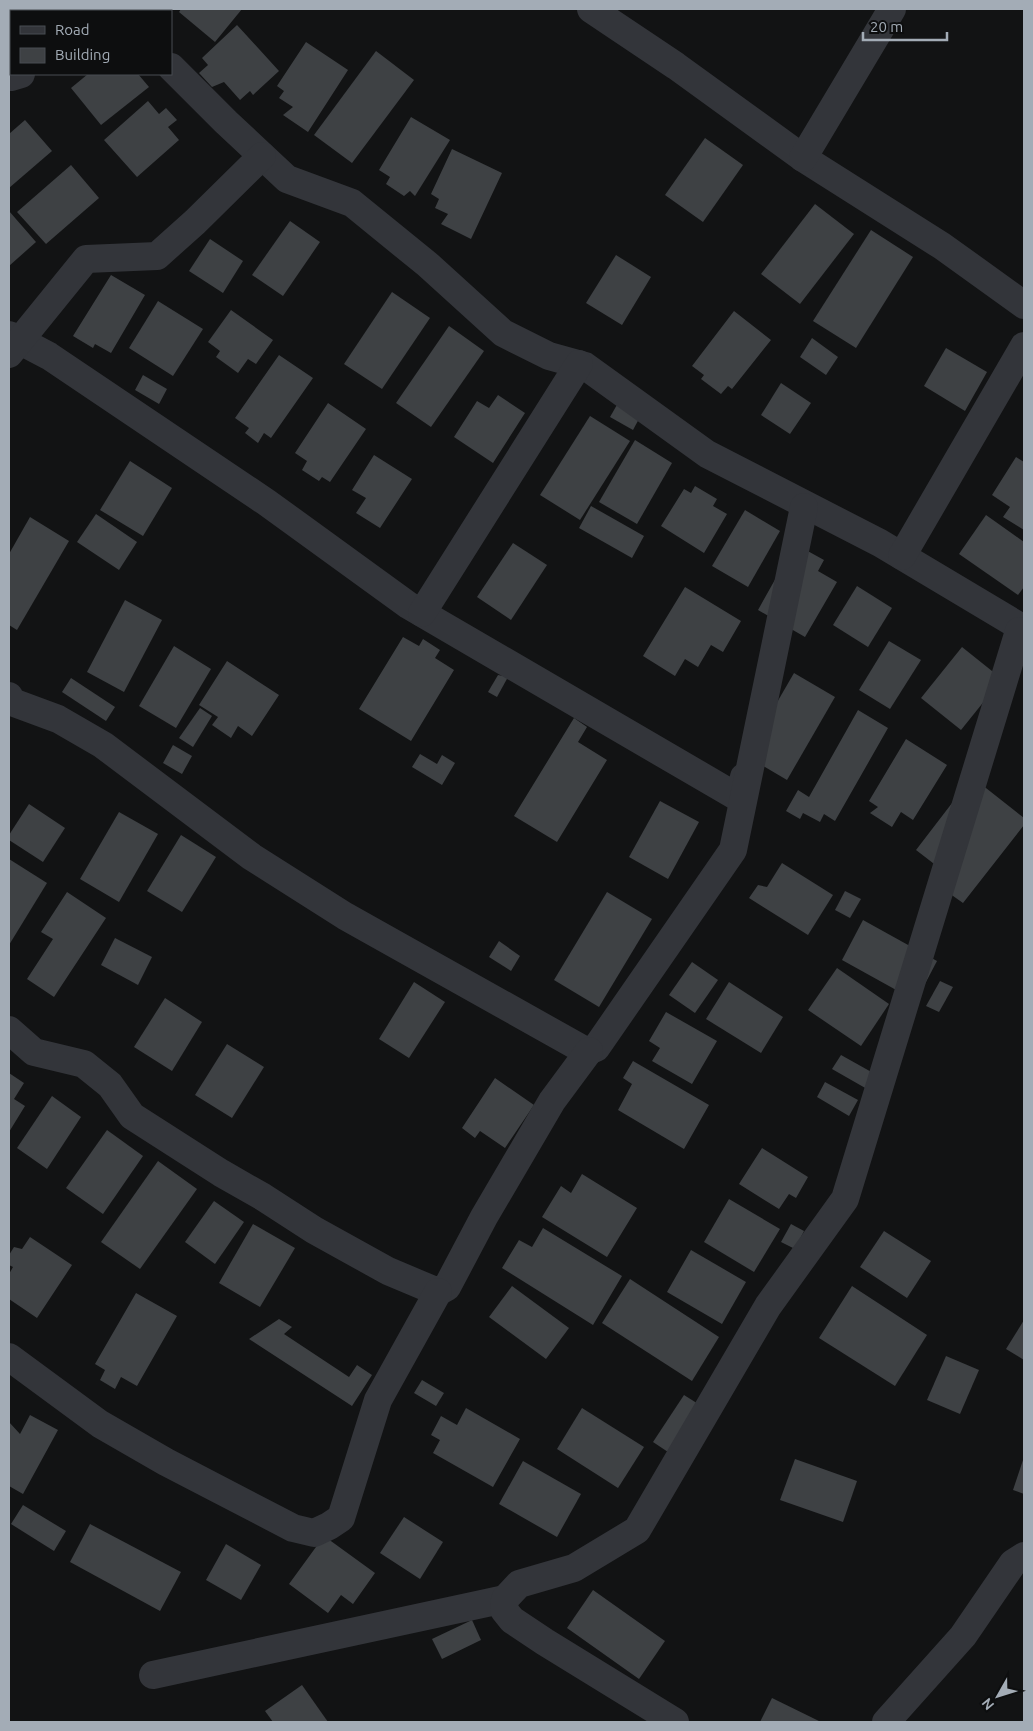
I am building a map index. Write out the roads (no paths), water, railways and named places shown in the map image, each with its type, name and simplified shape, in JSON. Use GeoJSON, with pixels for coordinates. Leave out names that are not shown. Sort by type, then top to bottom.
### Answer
{"type":"FeatureCollection","features":[{"type":"Feature","properties":{"kind":"street"},"geometry":{"type":"LineString","coordinates":[[591,9],[676,66],[803,158],[942,246],[1024,305]]}},
{"type":"Feature","properties":{"kind":"street"},"geometry":{"type":"LineString","coordinates":[[803,158],[892,9]]}},
{"type":"Feature","properties":{"kind":"street"},"geometry":{"type":"LineString","coordinates":[[172,68],[287,179],[352,203],[426,264],[503,333],[549,356],[585,366],[707,454],[902,556],[1023,635]]}},
{"type":"Feature","properties":{"kind":"street"},"geometry":{"type":"LineString","coordinates":[[262,156],[195,222],[157,256],[86,259],[12,343],[49,356],[266,502],[408,605],[739,798],[804,507]]}},
{"type":"Feature","properties":{"kind":"street"},"geometry":{"type":"LineString","coordinates":[[902,556],[1024,346]]}},
{"type":"Feature","properties":{"kind":"street"},"geometry":{"type":"LineString","coordinates":[[422,613],[579,364]]}},
{"type":"Feature","properties":{"kind":"street"},"geometry":{"type":"LineString","coordinates":[[804,507],[1023,635]]}},
{"type":"Feature","properties":{"kind":"street"},"geometry":{"type":"LineString","coordinates":[[9,1357],[100,1424],[166,1462],[293,1528],[314,1533],[341,1518],[378,1400],[438,1292],[447,1287],[484,1217],[552,1101],[589,1051],[596,1048],[733,850],[804,507]]}},
{"type":"Feature","properties":{"kind":"street"},"geometry":{"type":"LineString","coordinates":[[153,1675],[505,1599],[519,1584],[574,1568],[637,1530],[768,1306],[845,1199],[1023,635]]}},
{"type":"Feature","properties":{"kind":"street"},"geometry":{"type":"LineString","coordinates":[[9,696],[12,702],[58,718],[103,745],[252,857],[346,916],[584,1050],[589,1051]]}},
{"type":"Feature","properties":{"kind":"street"},"geometry":{"type":"LineString","coordinates":[[9,1030],[34,1052],[84,1064],[110,1085],[132,1116],[314,1230],[388,1271],[438,1292]]}},
{"type":"Feature","properties":{"kind":"street"},"geometry":{"type":"LineString","coordinates":[[886,1722],[963,1636],[1013,1564],[1024,1556]]}},
{"type":"Feature","properties":{"kind":"street"},"geometry":{"type":"LineString","coordinates":[[505,1599],[504,1610],[512,1620],[544,1642],[675,1722]]}}]}
